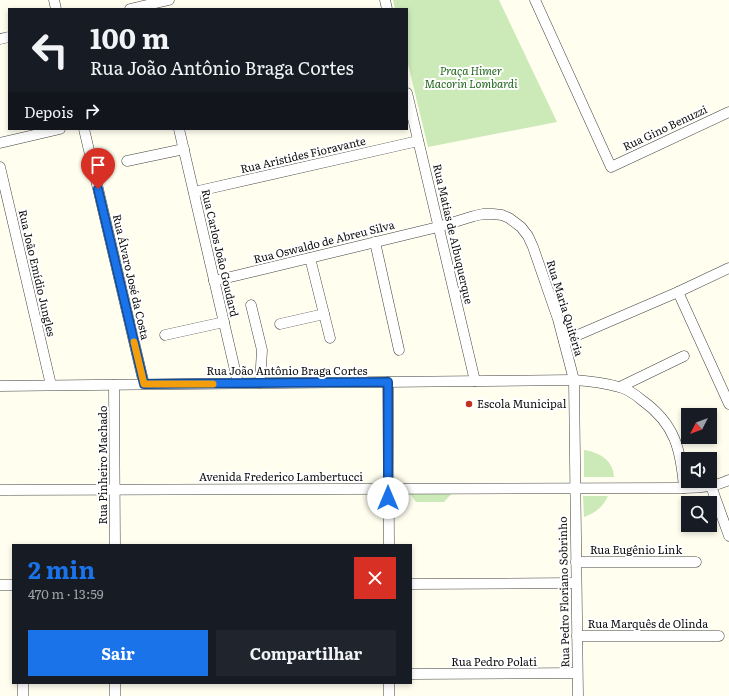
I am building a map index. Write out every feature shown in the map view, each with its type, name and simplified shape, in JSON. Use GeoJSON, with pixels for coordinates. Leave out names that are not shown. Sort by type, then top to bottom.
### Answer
{"type":"FeatureCollection","features":[{"type":"Feature","properties":{"kind":"street"},"geometry":{"type":"LineString","coordinates":[[134,8],[169,0]]}},
{"type":"Feature","properties":{"kind":"street","name":"Rua Gino Benuzzi"},"geometry":{"type":"LineString","coordinates":[[535,0],[611,167],[729,112]]}},
{"type":"Feature","properties":{"kind":"street","name":"Rua Matias de Albuquerque"},"geometry":{"type":"LineString","coordinates":[[408,97],[475,381]]}},
{"type":"Feature","properties":{"kind":"street"},"geometry":{"type":"LineString","coordinates":[[0,143],[56,130]]}},
{"type":"Feature","properties":{"kind":"street","name":"Rua Álvaro José da Costa"},"geometry":{"type":"LineString","coordinates":[[84,130],[144,384]]}},
{"type":"Feature","properties":{"kind":"street","name":"Rua Carlos João Goudard"},"geometry":{"type":"LineString","coordinates":[[179,130],[238,383]]}},
{"type":"Feature","properties":{"kind":"street","name":"Rua Aristides Fioravante"},"geometry":{"type":"LineString","coordinates":[[194,192],[418,141]]}},
{"type":"Feature","properties":{"kind":"street"},"geometry":{"type":"LineString","coordinates":[[128,161],[184,149]]}},
{"type":"Feature","properties":{"kind":"street","name":"Rua João Emídio Jungles"},"geometry":{"type":"LineString","coordinates":[[0,167],[51,385]]}},
{"type":"Feature","properties":{"kind":"street","name":"Rua Maria Quitéria"},"geometry":{"type":"LineString","coordinates":[[438,227],[474,216],[493,214],[509,218],[522,227],[528,236],[553,303],[574,380],[575,488]]}},
{"type":"Feature","properties":{"kind":"street","name":"Rua Oswaldo de Abreu Silva"},"geometry":{"type":"LineString","coordinates":[[214,281],[438,227]]}},
{"type":"Feature","properties":{"kind":"street"},"geometry":{"type":"LineString","coordinates":[[375,242],[399,350]]}},
{"type":"Feature","properties":{"kind":"street"},"geometry":{"type":"LineString","coordinates":[[310,258],[330,338]]}},
{"type":"Feature","properties":{"kind":"street"},"geometry":{"type":"LineString","coordinates":[[564,341],[678,292],[729,268]]}},
{"type":"Feature","properties":{"kind":"street"},"geometry":{"type":"LineString","coordinates":[[678,292],[729,404]]}},
{"type":"Feature","properties":{"kind":"street"},"geometry":{"type":"LineString","coordinates":[[251,305],[262,350],[260,383]]}},
{"type":"Feature","properties":{"kind":"street"},"geometry":{"type":"LineString","coordinates":[[280,324],[324,314]]}},
{"type":"Feature","properties":{"kind":"street"},"geometry":{"type":"LineString","coordinates":[[165,335],[224,322]]}},
{"type":"Feature","properties":{"kind":"street"},"geometry":{"type":"LineString","coordinates":[[620,387],[684,356]]}},
{"type":"Feature","properties":{"kind":"street","name":"Rua João Antônio Braga Cortes"},"geometry":{"type":"LineString","coordinates":[[0,386],[588,381],[620,387],[652,407],[666,423],[673,435],[681,460]]}},
{"type":"Feature","properties":{"kind":"street"},"geometry":{"type":"LineString","coordinates":[[388,382],[389,544]]}},
{"type":"Feature","properties":{"kind":"street","name":"Rua Pinheiro Machado"},"geometry":{"type":"LineString","coordinates":[[114,385],[115,544]]}},
{"type":"Feature","properties":{"kind":"street","name":"Avenida Frederico Lambertucci"},"geometry":{"type":"LineString","coordinates":[[717,485],[729,480]]}},
{"type":"Feature","properties":{"kind":"street","name":"Rua Pedro Floriano Sobrinho"},"geometry":{"type":"LineString","coordinates":[[575,488],[578,696]]}},
{"type":"Feature","properties":{"kind":"street","name":"Avenida Frederico Lambertucci"},"geometry":{"type":"LineString","coordinates":[[0,490],[681,488]]}},
{"type":"Feature","properties":{"kind":"street"},"geometry":{"type":"LineString","coordinates":[[712,488],[729,536]]}},
{"type":"Feature","properties":{"kind":"street","name":"Rua Eugênio Link"},"geometry":{"type":"LineString","coordinates":[[576,562],[696,562]]}},
{"type":"Feature","properties":{"kind":"street"},"geometry":{"type":"LineString","coordinates":[[412,584],[576,583]]}},
{"type":"Feature","properties":{"kind":"street"},"geometry":{"type":"LineString","coordinates":[[0,586],[12,585]]}},
{"type":"Feature","properties":{"kind":"street","name":"Rua Marquês de Olinda"},"geometry":{"type":"LineString","coordinates":[[577,636],[719,636]]}},
{"type":"Feature","properties":{"kind":"street","name":"Rua Pedro Polati"},"geometry":{"type":"LineString","coordinates":[[412,674],[577,673]]}},
{"type":"Feature","properties":{"kind":"street"},"geometry":{"type":"LineString","coordinates":[[23,684],[23,696]]}},
{"type":"Feature","properties":{"kind":"street"},"geometry":{"type":"LineString","coordinates":[[115,684],[115,696]]}},
{"type":"Feature","properties":{"kind":"street"},"geometry":{"type":"LineString","coordinates":[[389,684],[390,696]]}},
{"type":"Feature","properties":{"kind":"green space","name":"Praça Himer Macorin Lombardi"},"geometry":{"type":"Polygon","coordinates":[[[393,0],[499,0],[557,122],[428,147],[408,64],[408,8],[395,8],[393,0]]]}},
{"type":"Feature","properties":{"kind":"green space"},"geometry":{"type":"Polygon","coordinates":[[[584,450],[600,455],[604,458],[611,466],[614,477],[584,477],[584,450]]]}},
{"type":"Feature","properties":{"kind":"green space"},"geometry":{"type":"Polygon","coordinates":[[[455,490],[444,502],[416,502],[409,492],[455,490]]]}},
{"type":"Feature","properties":{"kind":"green space"},"geometry":{"type":"Polygon","coordinates":[[[396,491],[402,499],[402,502],[396,509],[391,506],[391,497],[396,491]]]}},
{"type":"Feature","properties":{"kind":"green space"},"geometry":{"type":"Polygon","coordinates":[[[583,496],[608,496],[598,509],[592,514],[584,517],[583,496]]]}},
{"type":"Feature","properties":{"kind":"slow traffic"},"geometry":{"type":"LineString","coordinates":[[134,342],[144,384],[213,384]]}},
{"type":"Feature","properties":{"kind":"place","name":"Escola Municipal"},"geometry":{"type":"Point","coordinates":[469,404]}},
{"type":"Feature","properties":{"kind":"route"},"geometry":{"type":"LineString","coordinates":[[98,189],[144,384],[388,382],[388,498]]}}]}
